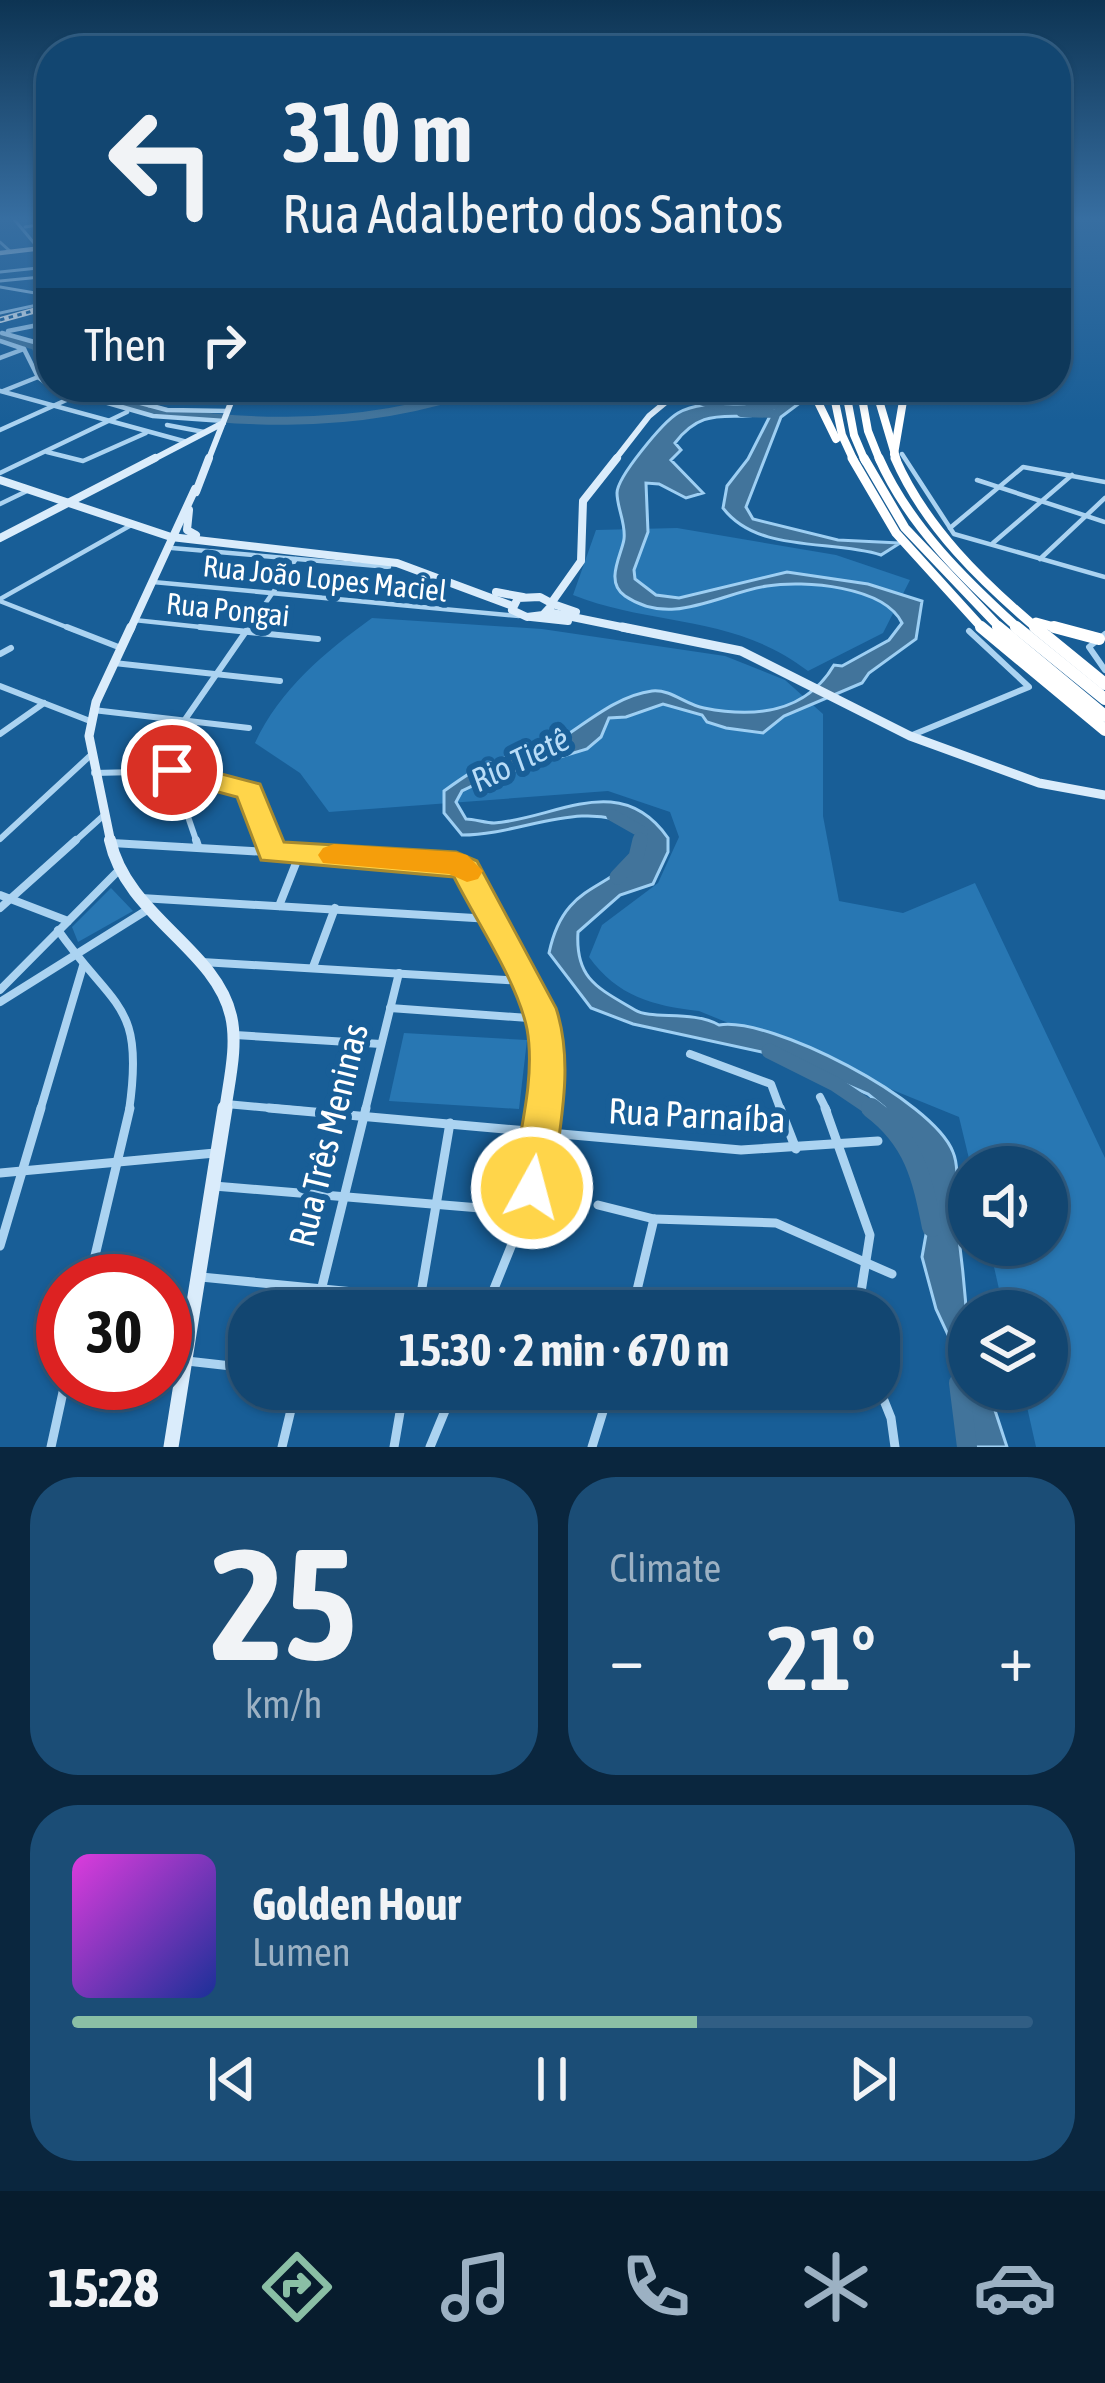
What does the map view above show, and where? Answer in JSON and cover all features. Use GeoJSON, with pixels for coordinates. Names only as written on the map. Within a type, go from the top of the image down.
{"type":"FeatureCollection","features":[{"type":"Feature","properties":{"kind":"highway"},"geometry":{"type":"LineString","coordinates":[[817,402],[850,459],[929,571],[1004,650],[1105,741]]}},
{"type":"Feature","properties":{"kind":"highway"},"geometry":{"type":"LineString","coordinates":[[838,402],[837,422],[850,459]]}},
{"type":"Feature","properties":{"kind":"highway"},"geometry":{"type":"LineString","coordinates":[[843,402],[875,480],[919,542],[987,616],[1105,716]]}},
{"type":"Feature","properties":{"kind":"highway"},"geometry":{"type":"LineString","coordinates":[[862,402],[879,458],[900,496],[937,543],[1010,620],[1105,699]]}},
{"type":"Feature","properties":{"kind":"highway"},"geometry":{"type":"LineString","coordinates":[[878,402],[884,432],[953,544],[1024,617],[1069,656],[1105,676]]}},
{"type":"Feature","properties":{"kind":"highway"},"geometry":{"type":"LineString","coordinates":[[898,456],[902,402]]}},
{"type":"Feature","properties":{"kind":"highway"},"geometry":{"type":"LineString","coordinates":[[1024,617],[1102,636]]}},
{"type":"Feature","properties":{"kind":"highway"},"geometry":{"type":"LineString","coordinates":[[1058,696],[1105,730]]}},
{"type":"Feature","properties":{"kind":"main road"},"geometry":{"type":"LineString","coordinates":[[172,538],[232,402]]}},
{"type":"Feature","properties":{"kind":"main road"},"geometry":{"type":"LineString","coordinates":[[527,617],[551,602],[581,561],[583,501],[628,439],[667,402]]}},
{"type":"Feature","properties":{"kind":"main road"},"geometry":{"type":"LineString","coordinates":[[0,538],[225,419]]}},
{"type":"Feature","properties":{"kind":"main road"},"geometry":{"type":"LineString","coordinates":[[0,477],[172,538],[397,563],[510,606],[527,617],[637,629]]}},
{"type":"Feature","properties":{"kind":"main road"},"geometry":{"type":"LineString","coordinates":[[192,1331],[233,1035],[225,996],[117,872],[94,773],[91,716],[196,489]]}},
{"type":"Feature","properties":{"kind":"main road"},"geometry":{"type":"LineString","coordinates":[[188,510],[187,530],[196,535]]}},
{"type":"Feature","properties":{"kind":"main road"},"geometry":{"type":"LineString","coordinates":[[172,538],[196,535],[398,560],[523,597],[745,647],[913,735],[1040,783],[1105,795]]}},
{"type":"Feature","properties":{"kind":"main road"},"geometry":{"type":"LineString","coordinates":[[510,606],[523,597]]}},
{"type":"Feature","properties":{"kind":"main road"},"geometry":{"type":"LineString","coordinates":[[551,602],[637,629],[741,651],[814,683]]}},
{"type":"Feature","properties":{"kind":"main road"},"geometry":{"type":"LineString","coordinates":[[171,1447],[178,1410]]}},
{"type":"Feature","properties":{"kind":"street"},"geometry":{"type":"LineString","coordinates":[[6,286],[36,293]]}},
{"type":"Feature","properties":{"kind":"street"},"geometry":{"type":"LineString","coordinates":[[0,313],[36,306]]}},
{"type":"Feature","properties":{"kind":"street"},"geometry":{"type":"LineString","coordinates":[[1,336],[36,326]]}},
{"type":"Feature","properties":{"kind":"street"},"geometry":{"type":"LineString","coordinates":[[1,336],[25,349],[36,373]]}},
{"type":"Feature","properties":{"kind":"street"},"geometry":{"type":"LineString","coordinates":[[1,336],[36,343]]}},
{"type":"Feature","properties":{"kind":"street"},"geometry":{"type":"LineString","coordinates":[[0,358],[25,349]]}},
{"type":"Feature","properties":{"kind":"street"},"geometry":{"type":"LineString","coordinates":[[1,392],[36,378]]}},
{"type":"Feature","properties":{"kind":"street"},"geometry":{"type":"LineString","coordinates":[[1,392],[36,401]]}},
{"type":"Feature","properties":{"kind":"street"},"geometry":{"type":"LineString","coordinates":[[39,402],[187,442]]}},
{"type":"Feature","properties":{"kind":"street"},"geometry":{"type":"LineString","coordinates":[[0,430],[62,402]]}},
{"type":"Feature","properties":{"kind":"street"},"geometry":{"type":"LineString","coordinates":[[99,402],[173,419],[225,419]]}},
{"type":"Feature","properties":{"kind":"street"},"geometry":{"type":"LineString","coordinates":[[138,402],[225,419]]}},
{"type":"Feature","properties":{"kind":"street"},"geometry":{"type":"LineString","coordinates":[[0,477],[130,410]]}},
{"type":"Feature","properties":{"kind":"street"},"geometry":{"type":"LineString","coordinates":[[167,425],[202,434]]}},
{"type":"Feature","properties":{"kind":"street"},"geometry":{"type":"LineString","coordinates":[[45,452],[80,462],[149,431]]}},
{"type":"Feature","properties":{"kind":"street"},"geometry":{"type":"LineString","coordinates":[[898,456],[950,528],[1101,576],[1105,567]]}},
{"type":"Feature","properties":{"kind":"street"},"geometry":{"type":"LineString","coordinates":[[950,528],[1023,466],[1105,482]]}},
{"type":"Feature","properties":{"kind":"street"},"geometry":{"type":"LineString","coordinates":[[992,544],[1072,475]]}},
{"type":"Feature","properties":{"kind":"street"},"geometry":{"type":"LineString","coordinates":[[977,480],[1105,522]]}},
{"type":"Feature","properties":{"kind":"street"},"geometry":{"type":"LineString","coordinates":[[0,505],[29,490]]}},
{"type":"Feature","properties":{"kind":"street"},"geometry":{"type":"LineString","coordinates":[[1040,559],[1105,498]]}},
{"type":"Feature","properties":{"kind":"street"},"geometry":{"type":"LineString","coordinates":[[942,518],[957,521]]}},
{"type":"Feature","properties":{"kind":"street"},"geometry":{"type":"LineString","coordinates":[[0,600],[136,523]]}},
{"type":"Feature","properties":{"kind":"street"},"geometry":{"type":"LineString","coordinates":[[172,538],[296,559],[389,567]]}},
{"type":"Feature","properties":{"kind":"street"},"geometry":{"type":"LineString","coordinates":[[184,721],[296,559]]}},
{"type":"Feature","properties":{"kind":"street","name":"Rua João Lopes Maciel"},"geometry":{"type":"LineString","coordinates":[[153,582],[527,617]]}},
{"type":"Feature","properties":{"kind":"street"},"geometry":{"type":"LineString","coordinates":[[0,600],[121,648]]}},
{"type":"Feature","properties":{"kind":"street"},"geometry":{"type":"LineString","coordinates":[[494,615],[510,606]]}},
{"type":"Feature","properties":{"kind":"street","name":"Rua Pongai"},"geometry":{"type":"LineString","coordinates":[[134,620],[318,639]]}},
{"type":"Feature","properties":{"kind":"street"},"geometry":{"type":"LineString","coordinates":[[913,735],[1029,687],[969,631]]}},
{"type":"Feature","properties":{"kind":"street"},"geometry":{"type":"LineString","coordinates":[[1102,636],[1088,647],[1105,676]]}},
{"type":"Feature","properties":{"kind":"street"},"geometry":{"type":"LineString","coordinates":[[0,654],[11,648]]}},
{"type":"Feature","properties":{"kind":"street"},"geometry":{"type":"LineString","coordinates":[[114,663],[280,681]]}},
{"type":"Feature","properties":{"kind":"street"},"geometry":{"type":"LineString","coordinates":[[0,686],[91,716],[249,728]]}},
{"type":"Feature","properties":{"kind":"street"},"geometry":{"type":"LineString","coordinates":[[0,734],[44,704]]}},
{"type":"Feature","properties":{"kind":"street"},"geometry":{"type":"LineString","coordinates":[[0,839],[92,754]]}},
{"type":"Feature","properties":{"kind":"street"},"geometry":{"type":"LineString","coordinates":[[172,770],[198,848]]}},
{"type":"Feature","properties":{"kind":"street"},"geometry":{"type":"LineString","coordinates":[[94,773],[172,770],[249,790],[272,852]]}},
{"type":"Feature","properties":{"kind":"street"},"geometry":{"type":"LineString","coordinates":[[0,908],[103,816]]}},
{"type":"Feature","properties":{"kind":"street"},"geometry":{"type":"LineString","coordinates":[[108,842],[460,864],[542,1019],[547,1058],[527,1211],[494,1290]]}},
{"type":"Feature","properties":{"kind":"street"},"geometry":{"type":"LineString","coordinates":[[279,905],[300,853]]}},
{"type":"Feature","properties":{"kind":"street"},"geometry":{"type":"LineString","coordinates":[[0,990],[117,872]]}},
{"type":"Feature","properties":{"kind":"street"},"geometry":{"type":"LineString","coordinates":[[0,895],[68,921]]}},
{"type":"Feature","properties":{"kind":"street"},"geometry":{"type":"LineString","coordinates":[[136,897],[491,919]]}},
{"type":"Feature","properties":{"kind":"street"},"geometry":{"type":"LineString","coordinates":[[313,968],[335,908]]}},
{"type":"Feature","properties":{"kind":"street"},"geometry":{"type":"LineString","coordinates":[[0,1002],[147,910]]}},
{"type":"Feature","properties":{"kind":"street"},"geometry":{"type":"LineString","coordinates":[[58,930],[128,1019],[137,1042],[135,1078],[94,1254]]}},
{"type":"Feature","properties":{"kind":"street"},"geometry":{"type":"LineString","coordinates":[[198,962],[524,981]]}},
{"type":"Feature","properties":{"kind":"street"},"geometry":{"type":"LineString","coordinates":[[0,1246],[83,966]]}},
{"type":"Feature","properties":{"kind":"street","name":"Rua Três Meninas"},"geometry":{"type":"LineString","coordinates":[[321,1289],[399,973]]}},
{"type":"Feature","properties":{"kind":"street"},"geometry":{"type":"LineString","coordinates":[[390,1007],[542,1019]]}},
{"type":"Feature","properties":{"kind":"street"},"geometry":{"type":"LineString","coordinates":[[233,1035],[381,1044]]}},
{"type":"Feature","properties":{"kind":"street"},"geometry":{"type":"LineString","coordinates":[[690,1054],[771,1084],[796,1149]]}},
{"type":"Feature","properties":{"kind":"street"},"geometry":{"type":"LineString","coordinates":[[820,1097],[868,1227],[862,1290]]}},
{"type":"Feature","properties":{"kind":"street","name":"Rua Parnaíba"},"geometry":{"type":"LineString","coordinates":[[226,1104],[729,1150],[878,1141]]}},
{"type":"Feature","properties":{"kind":"street"},"geometry":{"type":"LineString","coordinates":[[422,1290],[450,1123]]}},
{"type":"Feature","properties":{"kind":"street"},"geometry":{"type":"LineString","coordinates":[[0,1173],[219,1152]]}},
{"type":"Feature","properties":{"kind":"street"},"geometry":{"type":"LineString","coordinates":[[214,1186],[527,1211]]}},
{"type":"Feature","properties":{"kind":"street"},"geometry":{"type":"LineString","coordinates":[[598,1205],[654,1219],[761,1220],[892,1274]]}},
{"type":"Feature","properties":{"kind":"street"},"geometry":{"type":"LineString","coordinates":[[637,1290],[654,1219]]}},
{"type":"Feature","properties":{"kind":"street"},"geometry":{"type":"LineString","coordinates":[[201,1277],[332,1290]]}},
{"type":"Feature","properties":{"kind":"street"},"geometry":{"type":"LineString","coordinates":[[192,1362],[228,1366]]}},
{"type":"Feature","properties":{"kind":"street"},"geometry":{"type":"LineString","coordinates":[[51,1447],[59,1410]]}},
{"type":"Feature","properties":{"kind":"street"},"geometry":{"type":"LineString","coordinates":[[282,1447],[291,1410]]}},
{"type":"Feature","properties":{"kind":"street"},"geometry":{"type":"LineString","coordinates":[[394,1447],[400,1410]]}},
{"type":"Feature","properties":{"kind":"street"},"geometry":{"type":"LineString","coordinates":[[430,1447],[445,1410]]}},
{"type":"Feature","properties":{"kind":"street"},"geometry":{"type":"LineString","coordinates":[[592,1447],[603,1410]]}},
{"type":"Feature","properties":{"kind":"street"},"geometry":{"type":"LineString","coordinates":[[888,1410],[895,1447]]}},
{"type":"Feature","properties":{"kind":"shaded area"},"geometry":{"type":"Polygon","coordinates":[[[677,528],[836,555],[910,580],[883,633],[808,671],[780,653],[722,630],[573,595],[596,530],[677,528]]]}},
{"type":"Feature","properties":{"kind":"shaded area"},"geometry":{"type":"Polygon","coordinates":[[[372,618],[542,629],[725,656],[785,680],[823,714],[823,816],[839,901],[903,913],[975,883],[1105,1158],[1105,1447],[1036,1447],[1028,1410],[1068,1410],[1068,1290],[999,1290],[994,1266],[1068,1266],[1068,1146],[966,1146],[959,1117],[699,1011],[637,997],[612,981],[589,957],[602,925],[658,883],[679,837],[670,812],[608,791],[329,812],[300,773],[255,743],[277,705],[337,644],[372,618]]]}},
{"type":"Feature","properties":{"kind":"shaded area"},"geometry":{"type":"Polygon","coordinates":[[[111,888],[133,911],[78,942],[72,927],[111,888]]]}},
{"type":"Feature","properties":{"kind":"shaded area"},"geometry":{"type":"Polygon","coordinates":[[[404,1033],[527,1040],[519,1109],[389,1101],[404,1033]]]}},
{"type":"Feature","properties":{"kind":"water","name":"Rio Tietê"},"geometry":{"type":"Polygon","coordinates":[[[801,402],[781,417],[746,507],[753,519],[838,540],[900,543],[881,555],[775,539],[738,523],[723,508],[727,486],[748,459],[772,412],[709,418],[686,430],[675,443],[681,450],[671,460],[703,493],[686,498],[659,484],[646,483],[648,532],[635,579],[656,595],[679,598],[787,572],[868,584],[922,601],[916,639],[862,683],[784,716],[763,733],[726,728],[707,722],[702,715],[663,704],[609,718],[601,737],[587,749],[487,779],[462,791],[456,802],[466,819],[491,823],[608,802],[649,817],[668,838],[668,852],[653,884],[620,895],[578,932],[585,972],[610,995],[642,1013],[743,1026],[810,1048],[884,1087],[939,1131],[949,1146],[948,1266],[961,1266],[964,1290],[948,1290],[948,1335],[922,1257],[930,1212],[920,1158],[884,1107],[868,1094],[780,1056],[633,1024],[591,1008],[549,953],[566,911],[632,860],[644,844],[638,827],[616,819],[572,817],[462,835],[444,813],[444,791],[464,777],[493,762],[546,748],[624,699],[659,691],[723,711],[777,708],[809,693],[834,665],[842,666],[889,640],[902,623],[879,601],[842,588],[767,586],[678,609],[643,605],[619,590],[616,568],[624,533],[619,485],[671,418],[710,404],[801,402]]]}},
{"type":"Feature","properties":{"kind":"water","name":"Rio Tietê"},"geometry":{"type":"Polygon","coordinates":[[[963,1410],[995,1410],[1007,1447],[970,1447],[963,1410]]]}},
{"type":"Feature","properties":{"kind":"waterway"},"geometry":{"type":"LineString","coordinates":[[0,336],[36,348]]}},
{"type":"Feature","properties":{"kind":"waterway"},"geometry":{"type":"LineString","coordinates":[[115,402],[187,415],[287,421],[387,412],[436,402]]}},
{"type":"Feature","properties":{"kind":"waterway"},"geometry":{"type":"LineString","coordinates":[[703,402],[721,408]]}},
{"type":"Feature","properties":{"kind":"waterway","name":"Rio Tietê"},"geometry":{"type":"LineString","coordinates":[[741,413],[775,414],[787,402]]}},
{"type":"Feature","properties":{"kind":"waterway","name":"Rio Tietê"},"geometry":{"type":"LineString","coordinates":[[612,815],[642,832],[639,843]]}},
{"type":"Feature","properties":{"kind":"waterway","name":"Rio Tietê"},"geometry":{"type":"LineString","coordinates":[[617,877],[636,857],[640,840]]}},
{"type":"Feature","properties":{"kind":"waterway","name":"Rio Tietê"},"geometry":{"type":"LineString","coordinates":[[769,1051],[835,1084],[873,1110]]}},
{"type":"Feature","properties":{"kind":"waterway","name":"Rio Tietê"},"geometry":{"type":"LineString","coordinates":[[873,1110],[907,1147],[932,1227]]}},
{"type":"Feature","properties":{"kind":"waterway","name":"Rio Tietê"},"geometry":{"type":"LineString","coordinates":[[962,1410],[967,1447]]}},
{"type":"Feature","properties":{"kind":"railway"},"geometry":{"type":"LineString","coordinates":[[0,320],[36,310]]}},
{"type":"Feature","properties":{"kind":"slow traffic"},"geometry":{"type":"LineString","coordinates":[[334,855],[456,863],[467,871]]}},
{"type":"Feature","properties":{"kind":"route"},"geometry":{"type":"LineString","coordinates":[[172,770],[249,790],[272,852],[456,863],[466,869],[546,1032],[546,1077],[532,1188]]}}]}
